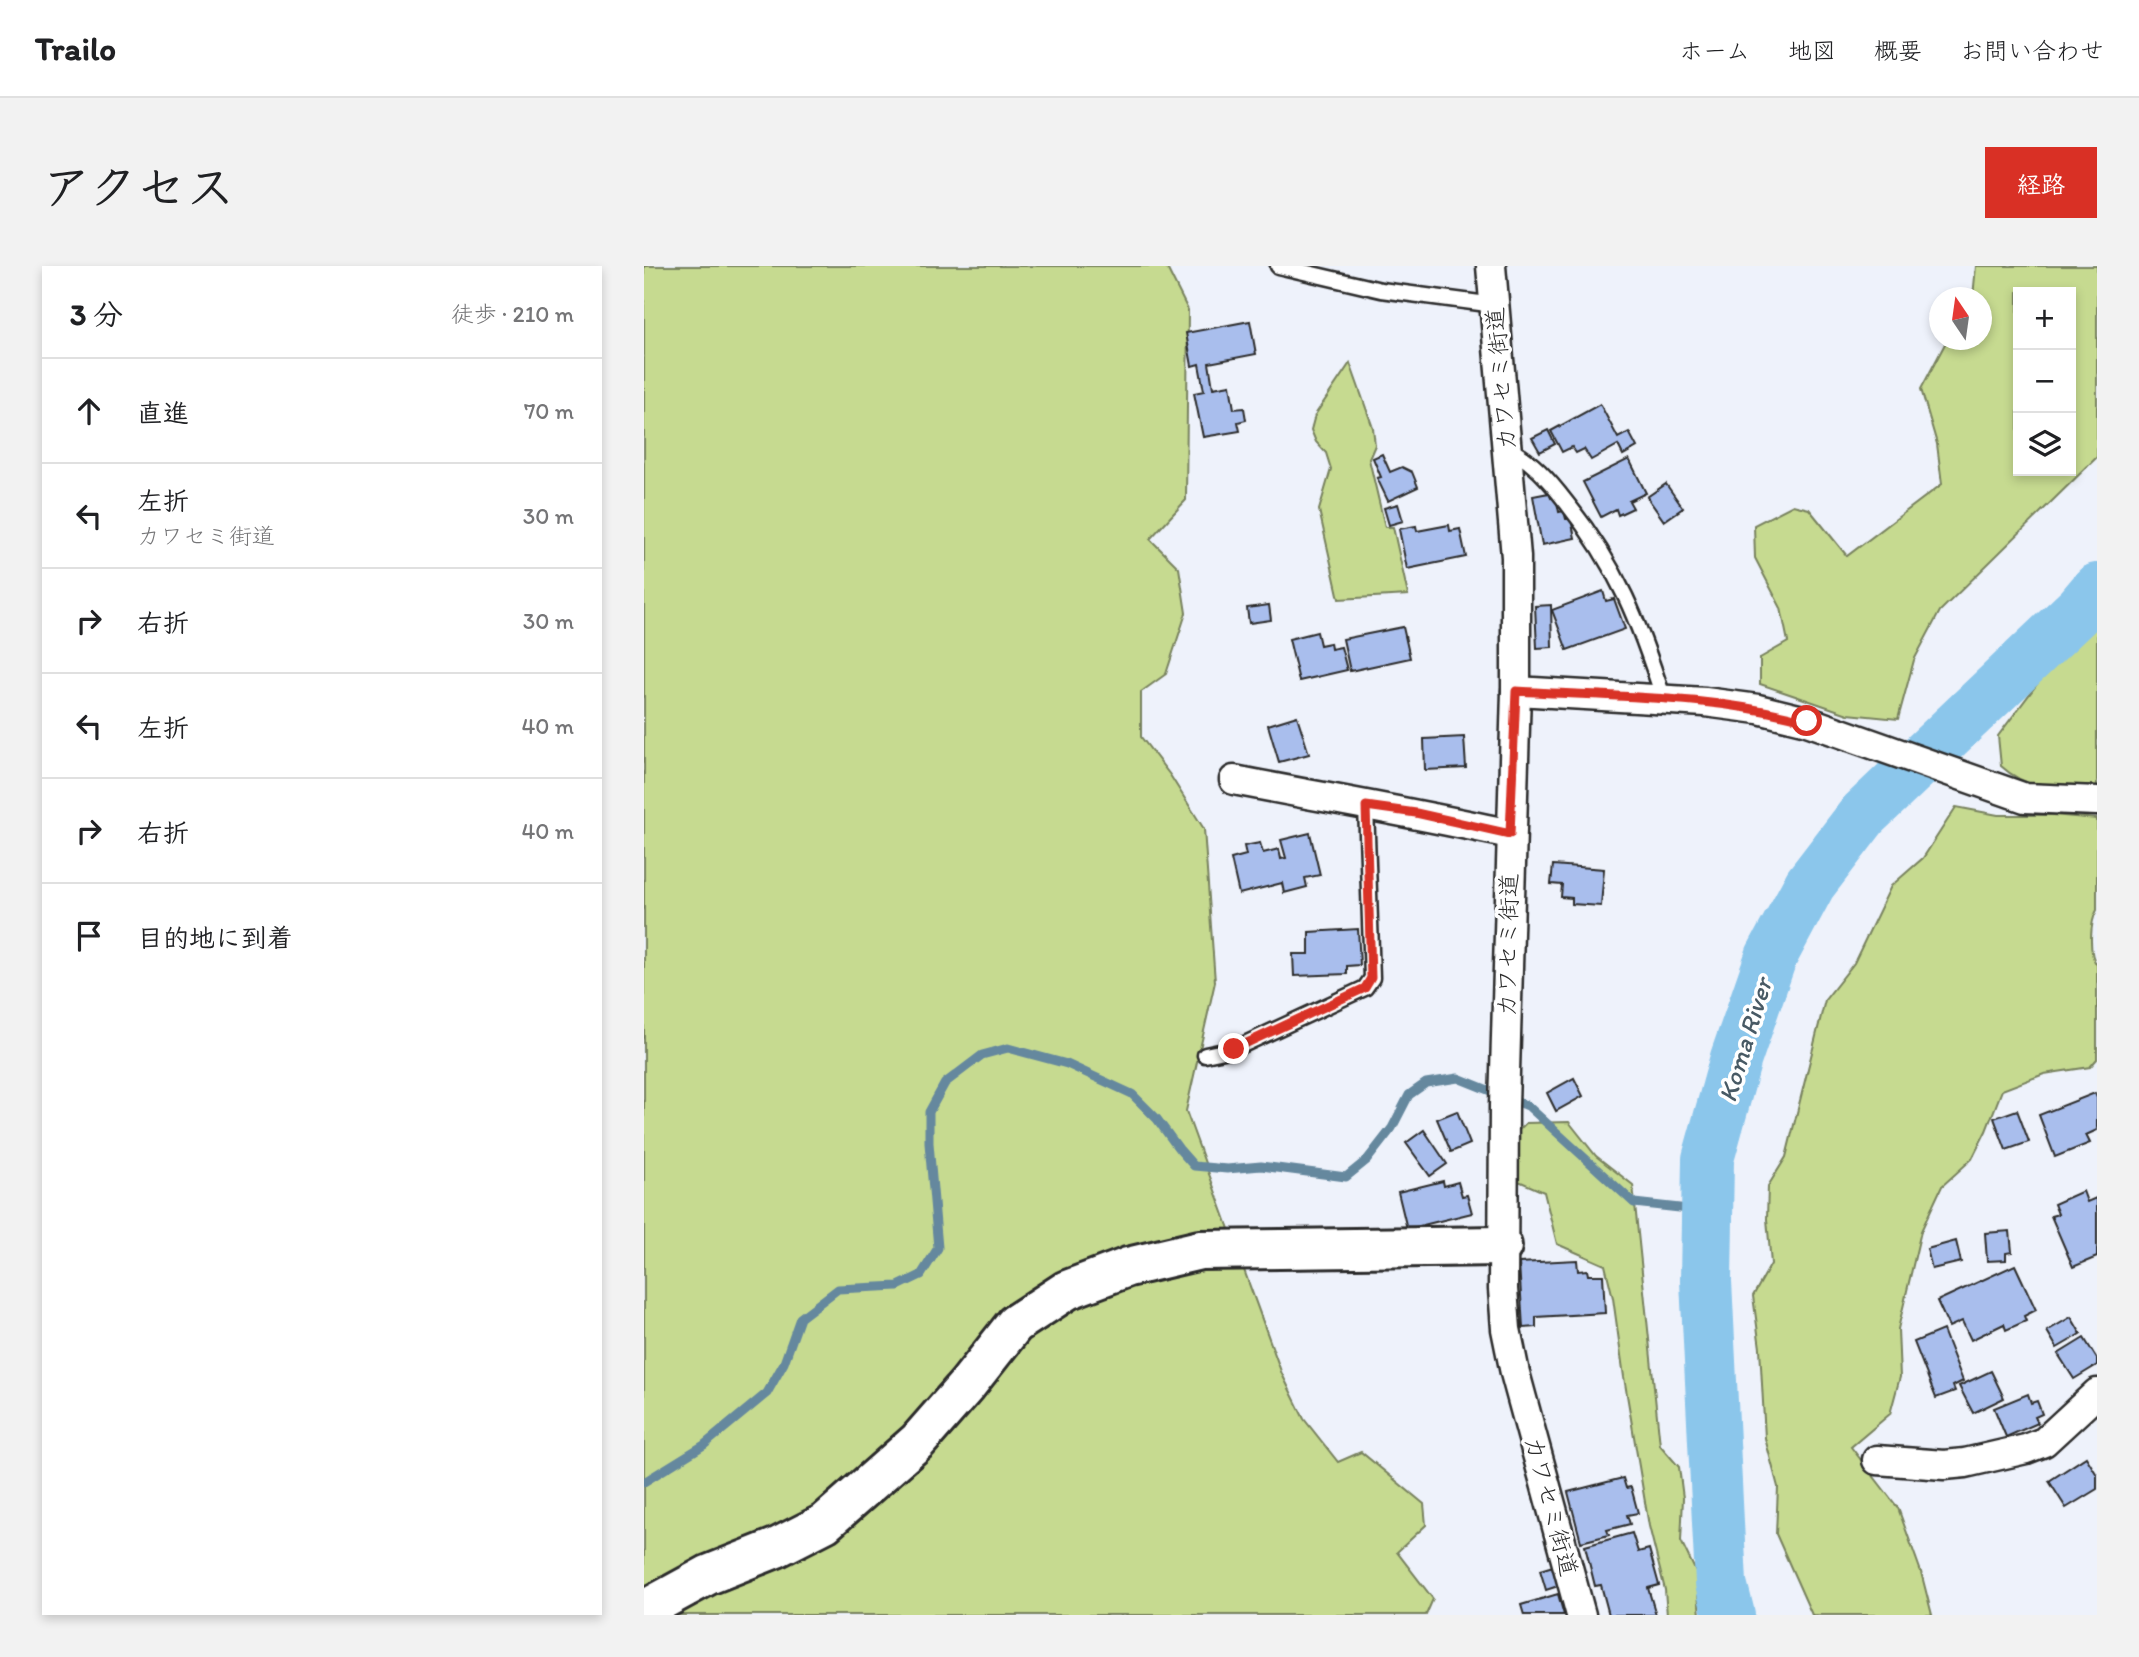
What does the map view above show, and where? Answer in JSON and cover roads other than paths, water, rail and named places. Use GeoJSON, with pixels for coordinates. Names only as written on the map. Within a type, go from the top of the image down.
{"type":"FeatureCollection","features":[{"type":"Feature","properties":{"kind":"street","name":"カワセミ街道"},"geometry":{"type":"LineString","coordinates":[[1491,266],[1516,557],[1516,691],[1510,834],[1502,1246],[1506,1329],[1515,1373],[1581,1615]]}},
{"type":"Feature","properties":{"kind":"street"},"geometry":{"type":"LineString","coordinates":[[1516,691],[1758,709],[1807,721],[2025,798],[2097,802]]}},
{"type":"Feature","properties":{"kind":"street"},"geometry":{"type":"LineString","coordinates":[[1234,780],[1416,813],[1510,834]]}},
{"type":"Feature","properties":{"kind":"street"},"geometry":{"type":"LineString","coordinates":[[644,1610],[708,1575],[776,1548],[825,1523],[918,1441],[1015,1324],[1067,1290],[1128,1267],[1200,1250],[1502,1246]]}},
{"type":"Feature","properties":{"kind":"street"},"geometry":{"type":"LineString","coordinates":[[1877,1460],[1944,1465],[2026,1449],[2044,1442],[2097,1392]]}},
{"type":"Feature","properties":{"kind":"lane"},"geometry":{"type":"LineString","coordinates":[[1278,266],[1381,290],[1495,305]]}},
{"type":"Feature","properties":{"kind":"lane"},"geometry":{"type":"LineString","coordinates":[[1507,447],[1523,456],[1549,480],[1589,531],[1617,577],[1641,630],[1664,700]]}},
{"type":"Feature","properties":{"kind":"lane"},"geometry":{"type":"LineString","coordinates":[[1205,1055],[1234,1049],[1365,988],[1371,978],[1366,806]]}},
{"type":"Feature","properties":{"kind":"waterway","name":"Koma River"},"geometry":{"type":"LineString","coordinates":[[1729,1615],[1721,1583],[1706,1281],[1708,1159],[1736,1058],[1771,957],[1810,884],[1863,815],[2081,608],[2097,589]]}},
{"type":"Feature","properties":{"kind":"waterway"},"geometry":{"type":"LineString","coordinates":[[644,1482],[704,1445],[767,1393],[784,1363],[800,1318],[838,1289],[898,1286],[921,1275],[938,1248],[929,1112],[945,1083],[982,1055],[1008,1048],[1067,1064],[1132,1094],[1157,1119],[1194,1166],[1227,1169],[1261,1166],[1346,1177],[1367,1160],[1392,1128],[1409,1095],[1426,1083],[1458,1078],[1528,1106],[1634,1203],[1707,1211]]}}]}
